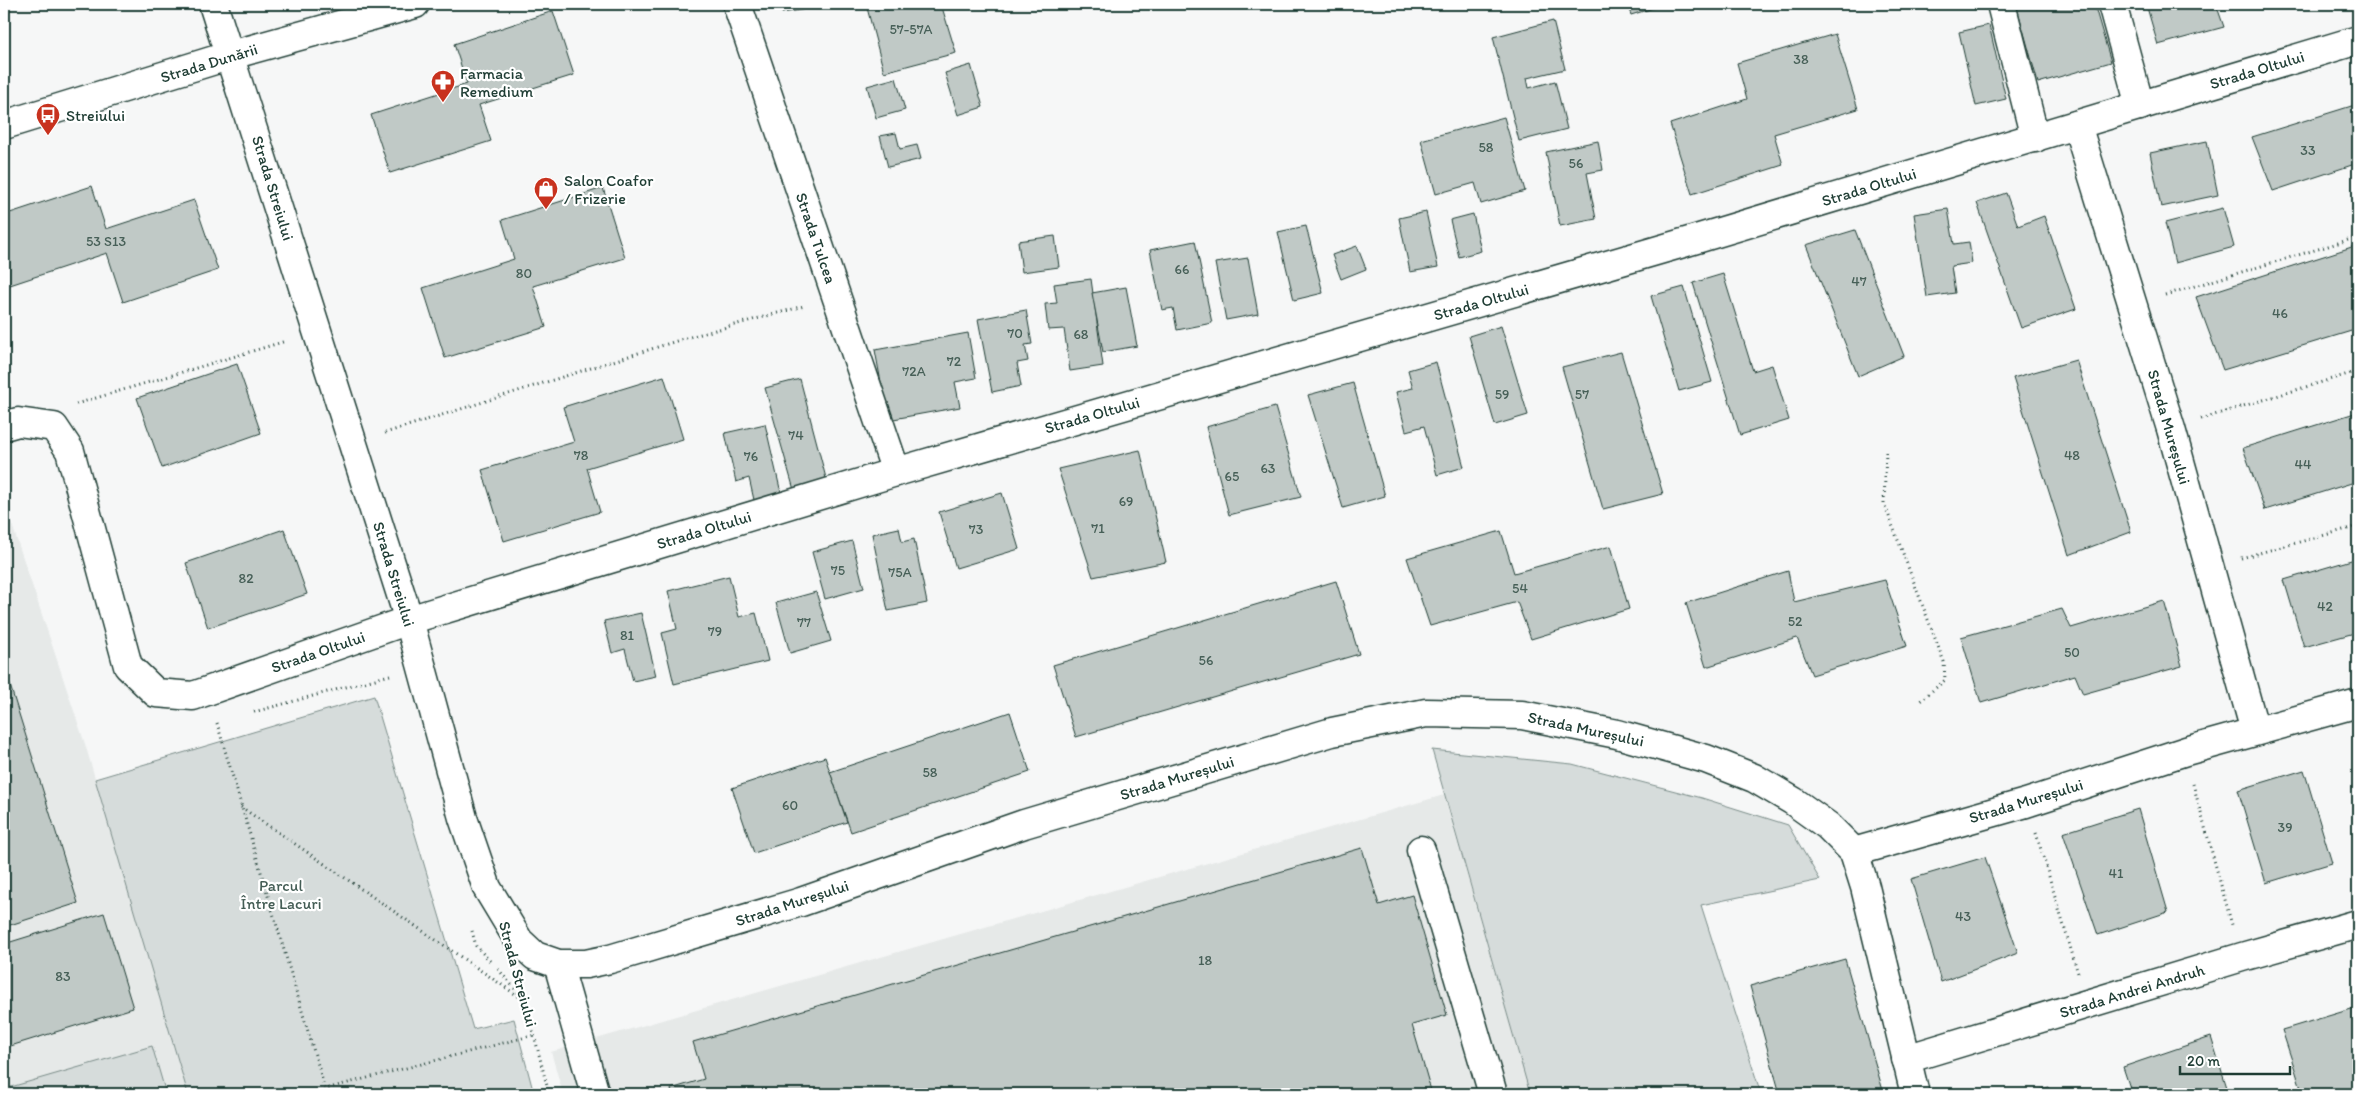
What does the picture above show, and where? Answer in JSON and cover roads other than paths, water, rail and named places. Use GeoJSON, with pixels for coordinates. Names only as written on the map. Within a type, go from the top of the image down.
{"type":"FeatureCollection","features":[{"type":"Feature","properties":{"kind":"street","name":"Strada Streiului"},"geometry":{"type":"LineString","coordinates":[[213,4],[409,620],[463,818],[487,888],[505,918]]}},
{"type":"Feature","properties":{"kind":"street","name":"Strada Dunării"},"geometry":{"type":"LineString","coordinates":[[4,125],[231,56],[415,4]]}},
{"type":"Feature","properties":{"kind":"street","name":"Strada Tulcea"},"geometry":{"type":"LineString","coordinates":[[737,4],[896,472]]}},
{"type":"Feature","properties":{"kind":"street"},"geometry":{"type":"LineString","coordinates":[[2000,4],[2035,138]]}},
{"type":"Feature","properties":{"kind":"street"},"geometry":{"type":"LineString","coordinates":[[2112,4],[2140,106]]}},
{"type":"Feature","properties":{"kind":"street","name":"Strada Oltului"},"geometry":{"type":"LineString","coordinates":[[4,426],[18,422],[54,427],[70,451],[128,666],[156,693],[193,696],[409,620],[896,472],[1673,246],[2358,40]]}},
{"type":"Feature","properties":{"kind":"street","name":"Strada Mureșului"},"geometry":{"type":"LineString","coordinates":[[2078,125],[2171,429],[2254,731]]}},
{"type":"Feature","properties":{"kind":"street","name":"Strada Mureșului"},"geometry":{"type":"LineString","coordinates":[[1854,852],[2026,803],[2186,750],[2358,703]]}},
{"type":"Feature","properties":{"kind":"street","name":"Strada Mureșului"},"geometry":{"type":"LineString","coordinates":[[505,918],[519,941],[535,956],[558,964],[586,964],[610,959],[801,902],[1024,824],[1332,732],[1426,713],[1522,715],[1617,734],[1706,759],[1754,778],[1793,801],[1828,826],[1854,852],[1865,887],[1915,1094]]}},
{"type":"Feature","properties":{"kind":"street"},"geometry":{"type":"LineString","coordinates":[[1421,850],[1492,1094]]}},
{"type":"Feature","properties":{"kind":"street","name":"Strada Andrei Andruh"},"geometry":{"type":"LineString","coordinates":[[1906,1059],[2242,957],[2358,924]]}},
{"type":"Feature","properties":{"kind":"street"},"geometry":{"type":"LineString","coordinates":[[558,964],[595,1094]]}},
{"type":"Feature","properties":{"kind":"place","name":"Farmacia Remedium"},"geometry":{"type":"Point","coordinates":[443,103]}},
{"type":"Feature","properties":{"kind":"place","name":"Streiului"},"geometry":{"type":"Point","coordinates":[48,136]}},
{"type":"Feature","properties":{"kind":"place","name":"Salon Coafor / Frizerie"},"geometry":{"type":"Point","coordinates":[546,210]}},
{"type":"Feature","properties":{"kind":"park label","name":"Parcul Între Lacuri"},"geometry":{"type":"Point","coordinates":[281,894]}}]}
